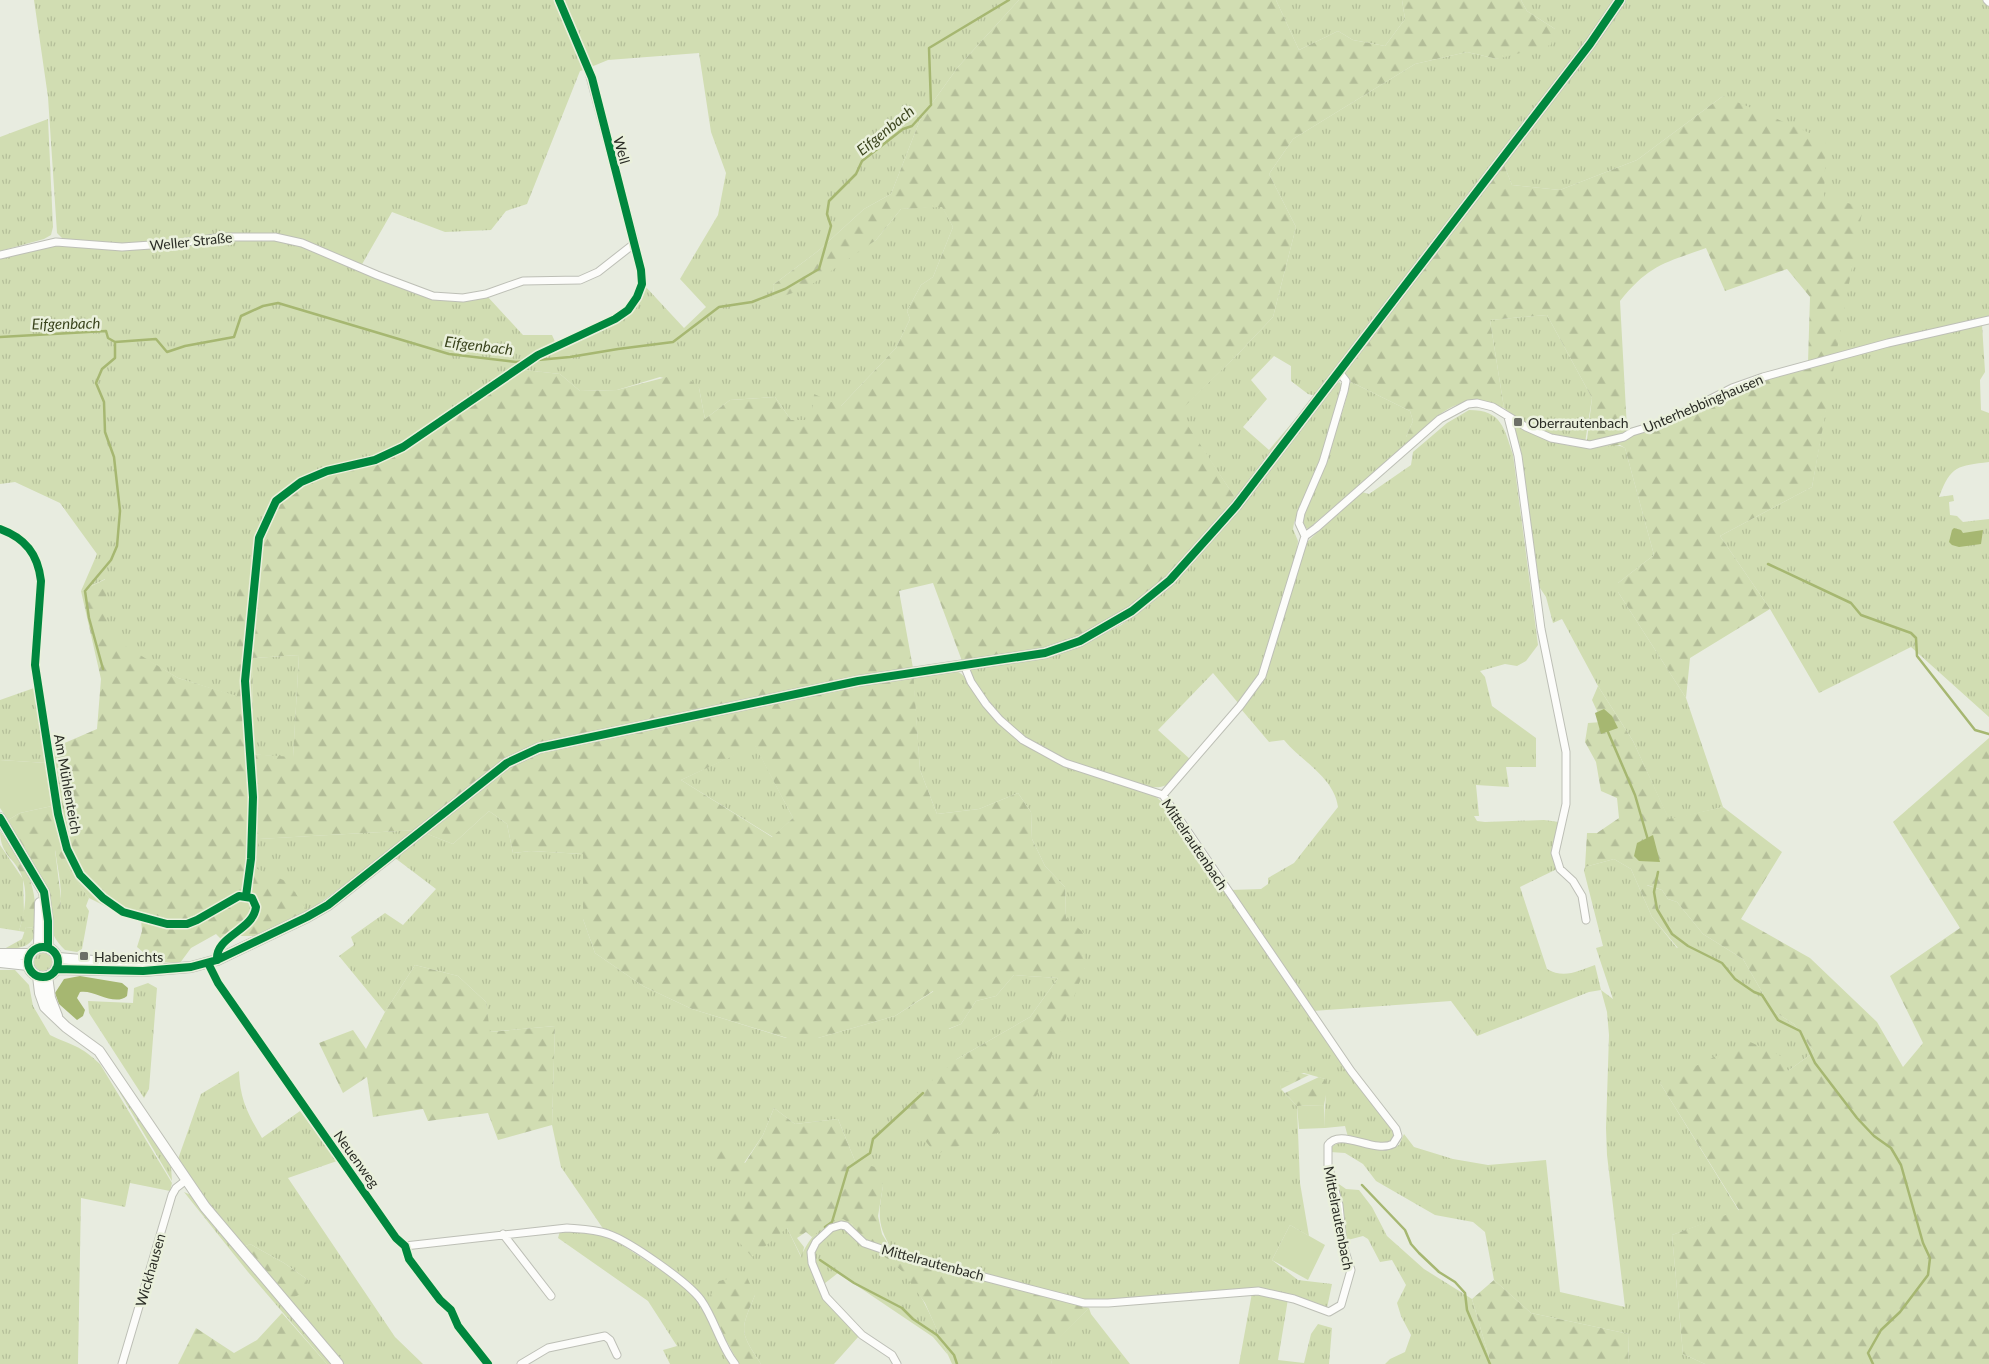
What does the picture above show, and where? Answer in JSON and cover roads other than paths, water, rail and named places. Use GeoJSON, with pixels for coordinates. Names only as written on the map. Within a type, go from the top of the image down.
{"type":"FeatureCollection","features":[{"type":"Feature","properties":{"kind":"main road"},"geometry":{"type":"LineString","coordinates":[[42,976],[56,969],[135,971],[191,967],[213,962],[317,912],[507,763],[531,751],[560,743],[858,680],[1056,650],[1080,641],[1105,627],[1151,596],[1193,556],[1231,513],[1590,44],[1620,0]]}},
{"type":"Feature","properties":{"kind":"main road"},"geometry":{"type":"LineString","coordinates":[[0,818],[38,884],[44,947]]}},
{"type":"Feature","properties":{"kind":"main road"},"geometry":{"type":"LineString","coordinates":[[44,947],[52,950],[58,958],[56,969]]}},
{"type":"Feature","properties":{"kind":"main road"},"geometry":{"type":"LineString","coordinates":[[0,962],[29,959],[44,947]]}},
{"type":"Feature","properties":{"kind":"main road"},"geometry":{"type":"LineString","coordinates":[[0,954],[29,959]]}},
{"type":"Feature","properties":{"kind":"main road"},"geometry":{"type":"LineString","coordinates":[[58,958],[165,968]]}},
{"type":"Feature","properties":{"kind":"main road"},"geometry":{"type":"LineString","coordinates":[[29,959],[32,971],[42,976]]}},
{"type":"Feature","properties":{"kind":"main road"},"geometry":{"type":"LineString","coordinates":[[42,976],[42,1001],[71,1031],[90,1043],[105,1058],[185,1181],[338,1364]]}},
{"type":"Feature","properties":{"kind":"street","name":"Well"},"geometry":{"type":"LineString","coordinates":[[377,275],[433,296],[464,298],[486,294],[524,281],[580,280],[598,272],[635,242],[587,65]]}},
{"type":"Feature","properties":{"kind":"street","name":"Weller Straße"},"geometry":{"type":"LineString","coordinates":[[0,254],[56,242],[122,247],[180,243],[222,237],[275,237],[302,243],[377,275]]}},
{"type":"Feature","properties":{"kind":"street","name":"Unterhebbinghausen"},"geometry":{"type":"LineString","coordinates":[[1508,417],[1551,438],[1590,445],[1624,437],[1632,432],[1665,422],[1732,388],[1763,377],[1888,343],[1989,320]]}},
{"type":"Feature","properties":{"kind":"street"},"geometry":{"type":"LineString","coordinates":[[1305,536],[1298,524],[1300,513],[1328,446],[1344,391],[1346,381],[1339,372]]}},
{"type":"Feature","properties":{"kind":"street"},"geometry":{"type":"LineString","coordinates":[[1163,795],[1240,706],[1262,676],[1305,536],[1440,419],[1459,406],[1477,403],[1486,405],[1508,417],[1518,456],[1541,629],[1566,752],[1566,804],[1555,853],[1560,869],[1573,881],[1582,896],[1586,920]]}},
{"type":"Feature","properties":{"kind":"street","name":"Am Mühlenteich"},"geometry":{"type":"LineString","coordinates":[[0,529],[22,540],[33,552],[39,568],[41,581],[35,665],[58,814],[67,849],[80,875],[103,898],[123,912],[167,924],[187,924],[239,896],[252,898],[256,908],[253,917],[222,944],[213,962]]}},
{"type":"Feature","properties":{"kind":"street","name":"Mittelrautenbach"},"geometry":{"type":"LineString","coordinates":[[897,1364],[892,1355],[862,1335],[826,1296],[812,1263],[812,1248],[819,1238],[831,1228],[841,1225],[846,1226],[864,1243],[896,1254],[1084,1303],[1108,1303],[1258,1291],[1294,1298],[1329,1312],[1341,1305],[1351,1270],[1343,1245],[1339,1205],[1328,1165],[1328,1145],[1334,1140],[1341,1138],[1370,1146],[1385,1147],[1396,1141],[1398,1133],[1351,1071],[1163,795],[1065,763],[1023,740],[1000,720],[986,704],[971,682],[964,665]]}},
{"type":"Feature","properties":{"kind":"street","name":"Neuenweg"},"geometry":{"type":"LineString","coordinates":[[213,962],[218,983],[396,1238],[405,1246],[407,1255],[414,1265],[440,1300],[451,1310],[461,1330],[488,1364]]}},
{"type":"Feature","properties":{"kind":"street","name":"Wickhausen"},"geometry":{"type":"LineString","coordinates":[[122,1364],[172,1195],[176,1188],[185,1181]]}},
{"type":"Feature","properties":{"kind":"street"},"geometry":{"type":"LineString","coordinates":[[405,1246],[545,1230],[584,1229],[608,1234],[621,1240],[696,1294],[736,1364]]}},
{"type":"Feature","properties":{"kind":"street"},"geometry":{"type":"LineString","coordinates":[[503,1234],[551,1296]]}},
{"type":"Feature","properties":{"kind":"street"},"geometry":{"type":"LineString","coordinates":[[521,1364],[548,1348],[605,1336],[610,1340],[617,1355]]}},
{"type":"Feature","properties":{"kind":"waterway","name":"Eifgenbach"},"geometry":{"type":"LineString","coordinates":[[0,337],[106,331],[108,338],[115,342],[156,339],[167,352],[185,346],[234,337],[241,316],[263,306],[278,303],[449,354],[516,362],[570,357],[673,342],[719,307],[752,302],[785,289],[819,269],[831,226],[827,214],[829,201],[856,174],[862,161],[903,129],[912,126],[931,105],[929,48],[1009,0]]}},
{"type":"Feature","properties":{"kind":"waterway"},"geometry":{"type":"LineString","coordinates":[[103,669],[89,618],[85,591],[111,560],[117,546],[120,511],[114,457],[105,432],[104,402],[96,383],[102,369],[115,358],[115,342]]}},
{"type":"Feature","properties":{"kind":"waterway"},"geometry":{"type":"LineString","coordinates":[[1768,564],[1851,603],[1861,615],[1911,633],[1916,638],[1917,656],[1975,730],[1989,734]]}},
{"type":"Feature","properties":{"kind":"waterway"},"geometry":{"type":"LineString","coordinates":[[1608,732],[1635,795],[1648,840]]}},
{"type":"Feature","properties":{"kind":"waterway"},"geometry":{"type":"LineString","coordinates":[[1658,872],[1654,892],[1657,909],[1672,934],[1688,946],[1722,963],[1735,979],[1762,995],[1778,1020],[1800,1031],[1815,1063],[1857,1118],[1874,1136],[1891,1148],[1901,1165],[1923,1243],[1930,1258],[1928,1275],[1900,1312],[1881,1330],[1868,1353],[1873,1364]]}},
{"type":"Feature","properties":{"kind":"waterway"},"geometry":{"type":"LineString","coordinates":[[825,1227],[832,1222],[848,1168],[870,1153],[873,1139],[923,1093]]}},
{"type":"Feature","properties":{"kind":"waterway"},"geometry":{"type":"LineString","coordinates":[[1362,1185],[1405,1230],[1411,1244],[1419,1253],[1439,1272],[1455,1282],[1465,1293],[1467,1310],[1490,1364]]}},
{"type":"Feature","properties":{"kind":"waterway"},"geometry":{"type":"LineString","coordinates":[[820,1260],[854,1283],[902,1308],[913,1319],[937,1335],[954,1355],[957,1364]]}},
{"type":"Feature","properties":{"kind":"place","name":"Oberrautenbach"},"geometry":{"type":"Point","coordinates":[1518,422]}},
{"type":"Feature","properties":{"kind":"place","name":"Habenichts"},"geometry":{"type":"Point","coordinates":[84,956]}}]}
